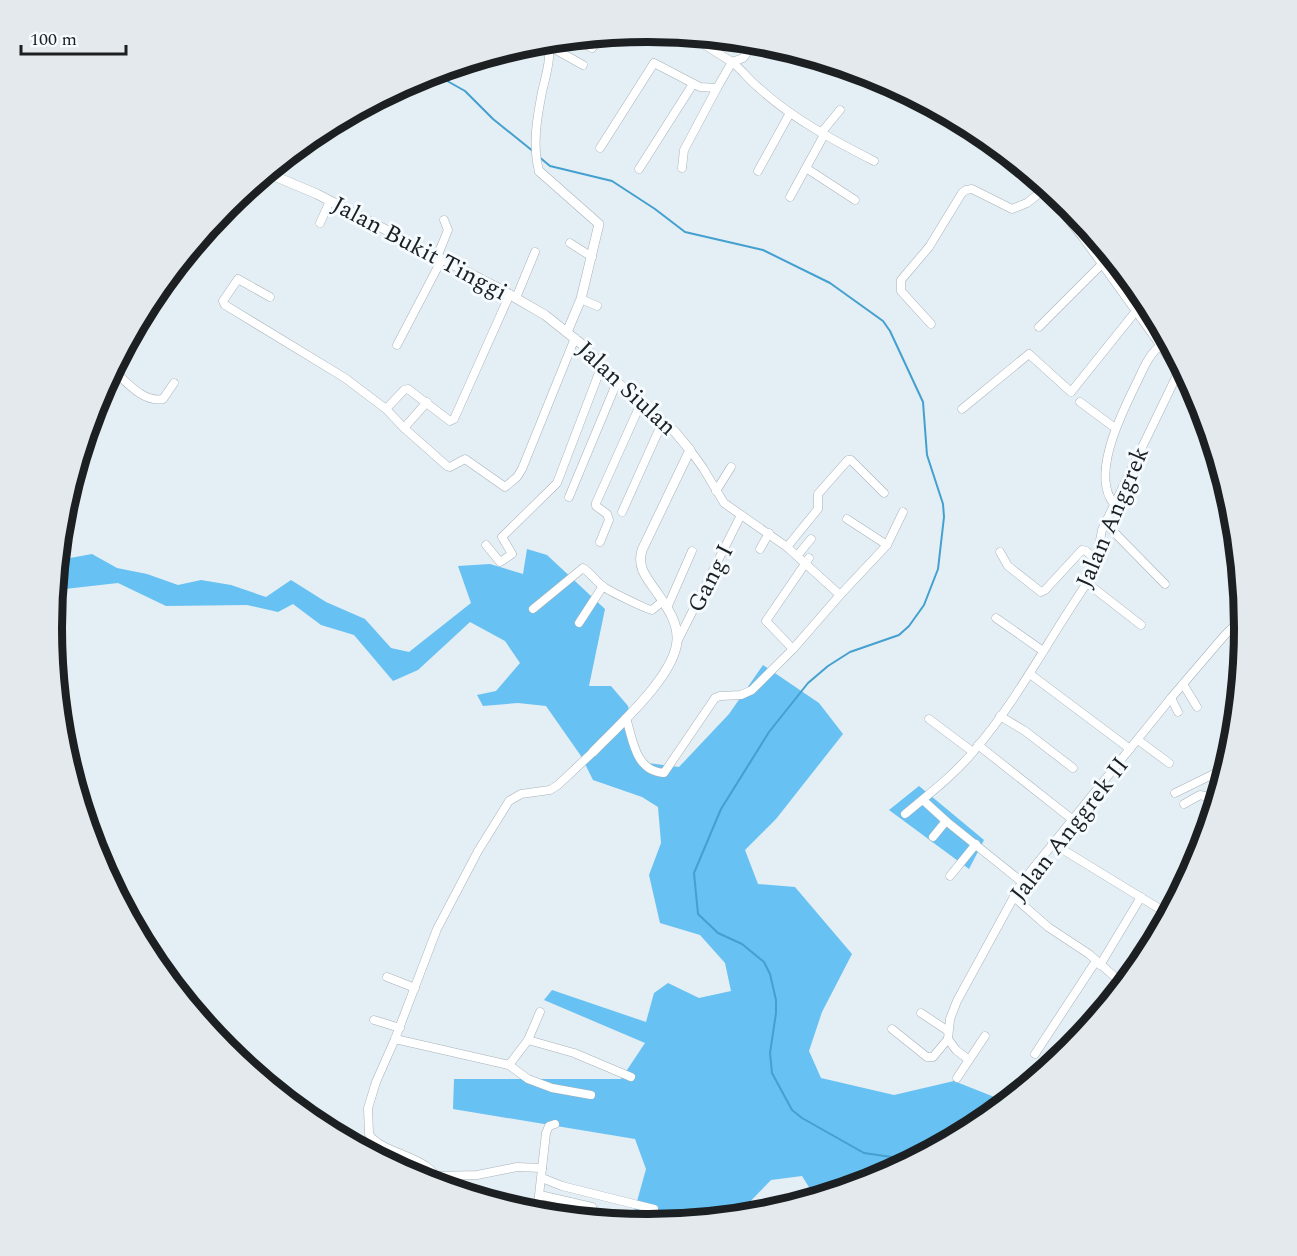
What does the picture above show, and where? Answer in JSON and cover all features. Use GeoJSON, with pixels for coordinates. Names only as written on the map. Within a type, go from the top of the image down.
{"type":"FeatureCollection","features":[{"type":"Feature","properties":{"kind":"street"},"geometry":{"type":"LineString","coordinates":[[704,45],[732,62],[757,87],[790,113],[823,134],[874,161]]}},
{"type":"Feature","properties":{"kind":"street"},"geometry":{"type":"LineString","coordinates":[[557,49],[583,66]]}},
{"type":"Feature","properties":{"kind":"street"},"geometry":{"type":"LineString","coordinates":[[270,297],[238,279],[223,302],[345,378],[386,409],[447,466],[450,467],[465,459],[502,486],[507,486],[522,469],[571,335],[599,224],[538,171],[535,148],[542,93],[548,69],[549,51]]}},
{"type":"Feature","properties":{"kind":"street"},"geometry":{"type":"LineString","coordinates":[[682,168],[684,150],[717,88],[732,62],[743,58],[748,51]]}},
{"type":"Feature","properties":{"kind":"street"},"geometry":{"type":"LineString","coordinates":[[600,148],[653,64],[703,88],[717,88]]}},
{"type":"Feature","properties":{"kind":"street"},"geometry":{"type":"LineString","coordinates":[[639,169],[693,84]]}},
{"type":"Feature","properties":{"kind":"street"},"geometry":{"type":"LineString","coordinates":[[790,197],[823,134],[840,110]]}},
{"type":"Feature","properties":{"kind":"street"},"geometry":{"type":"LineString","coordinates":[[758,171],[790,113]]}},
{"type":"Feature","properties":{"kind":"street"},"geometry":{"type":"LineString","coordinates":[[807,168],[855,200]]}},
{"type":"Feature","properties":{"kind":"street","name":"Jalan Bukit Tinggi"},"geometry":{"type":"LineString","coordinates":[[275,177],[330,201],[513,296],[545,315],[571,335]]}},
{"type":"Feature","properties":{"kind":"street"},"geometry":{"type":"LineString","coordinates":[[931,324],[901,291],[901,280],[929,247],[962,193],[972,189],[1012,209],[1041,193]]}},
{"type":"Feature","properties":{"kind":"street"},"geometry":{"type":"LineString","coordinates":[[320,223],[330,201]]}},
{"type":"Feature","properties":{"kind":"street"},"geometry":{"type":"LineString","coordinates":[[398,345],[440,258],[448,230],[444,220]]}},
{"type":"Feature","properties":{"kind":"street"},"geometry":{"type":"LineString","coordinates":[[1073,225],[1136,311],[1153,329]]}},
{"type":"Feature","properties":{"kind":"street"},"geometry":{"type":"LineString","coordinates":[[570,243],[592,257]]}},
{"type":"Feature","properties":{"kind":"street"},"geometry":{"type":"LineString","coordinates":[[386,409],[405,389],[427,402],[448,421],[453,420],[535,252]]}},
{"type":"Feature","properties":{"kind":"street"},"geometry":{"type":"LineString","coordinates":[[1039,327],[1102,264]]}},
{"type":"Feature","properties":{"kind":"street"},"geometry":{"type":"LineString","coordinates":[[581,299],[597,306]]}},
{"type":"Feature","properties":{"kind":"street"},"geometry":{"type":"LineString","coordinates":[[962,409],[1029,354],[1071,392],[1136,311]]}},
{"type":"Feature","properties":{"kind":"street","name":"Jalan Siulan"},"geometry":{"type":"LineString","coordinates":[[571,335],[602,364],[617,382],[679,436],[690,450],[640,556],[640,567],[674,621],[678,640]]}},
{"type":"Feature","properties":{"kind":"street"},"geometry":{"type":"LineString","coordinates":[[1114,504],[1107,491],[1106,475],[1115,428],[1150,355],[1161,345]]}},
{"type":"Feature","properties":{"kind":"street"},"geometry":{"type":"LineString","coordinates":[[486,545],[500,562],[512,554],[502,537],[557,483],[602,364]]}},
{"type":"Feature","properties":{"kind":"street","name":"Jalan Anggrek"},"geometry":{"type":"LineString","coordinates":[[904,814],[923,800],[973,752],[1030,674],[1087,583],[1096,560],[1105,523],[1177,375]]}},
{"type":"Feature","properties":{"kind":"street"},"geometry":{"type":"LineString","coordinates":[[120,376],[139,393],[157,400],[163,399],[174,383]]}},
{"type":"Feature","properties":{"kind":"street"},"geometry":{"type":"LineString","coordinates":[[569,497],[617,382]]}},
{"type":"Feature","properties":{"kind":"street"},"geometry":{"type":"LineString","coordinates":[[404,428],[427,402]]}},
{"type":"Feature","properties":{"kind":"street"},"geometry":{"type":"LineString","coordinates":[[1080,402],[1115,428]]}},
{"type":"Feature","properties":{"kind":"street"},"geometry":{"type":"LineString","coordinates":[[600,542],[609,520],[606,514],[596,506],[596,503],[642,403]]}},
{"type":"Feature","properties":{"kind":"street"},"geometry":{"type":"LineString","coordinates":[[622,512],[663,422]]}},
{"type":"Feature","properties":{"kind":"street"},"geometry":{"type":"LineString","coordinates":[[690,450],[704,468],[724,503],[807,561],[840,595]]}},
{"type":"Feature","properties":{"kind":"street"},"geometry":{"type":"LineString","coordinates":[[787,547],[818,509],[818,494],[848,460],[851,460],[884,493]]}},
{"type":"Feature","properties":{"kind":"street"},"geometry":{"type":"LineString","coordinates":[[716,491],[731,467]]}},
{"type":"Feature","properties":{"kind":"street"},"geometry":{"type":"LineString","coordinates":[[626,718],[640,761],[664,773],[715,698],[741,695],[752,690],[887,545],[903,512]]}},
{"type":"Feature","properties":{"kind":"street","name":"Gang I"},"geometry":{"type":"LineString","coordinates":[[678,640],[741,515]]}},
{"type":"Feature","properties":{"kind":"street"},"geometry":{"type":"LineString","coordinates":[[847,519],[887,545]]}},
{"type":"Feature","properties":{"kind":"street"},"geometry":{"type":"LineString","coordinates":[[1105,523],[1165,584]]}},
{"type":"Feature","properties":{"kind":"street"},"geometry":{"type":"LineString","coordinates":[[760,549],[769,533]]}},
{"type":"Feature","properties":{"kind":"street"},"geometry":{"type":"LineString","coordinates":[[797,556],[811,538]]}},
{"type":"Feature","properties":{"kind":"street"},"geometry":{"type":"LineString","coordinates":[[1000,552],[1008,566],[1041,592],[1082,550],[1096,560]]}},
{"type":"Feature","properties":{"kind":"street"},"geometry":{"type":"LineString","coordinates":[[533,609],[581,568],[603,586],[650,611],[665,604],[692,551]]}},
{"type":"Feature","properties":{"kind":"street"},"geometry":{"type":"LineString","coordinates":[[792,649],[766,621],[807,561]]}},
{"type":"Feature","properties":{"kind":"street"},"geometry":{"type":"LineString","coordinates":[[1087,583],[1141,625]]}},
{"type":"Feature","properties":{"kind":"street"},"geometry":{"type":"LineString","coordinates":[[579,623],[603,586]]}},
{"type":"Feature","properties":{"kind":"street"},"geometry":{"type":"LineString","coordinates":[[996,618],[1043,651]]}},
{"type":"Feature","properties":{"kind":"street","name":"Jalan Anggrek II"},"geometry":{"type":"LineString","coordinates":[[948,1035],[957,1001],[1022,882],[1171,698],[1234,626]]}},
{"type":"Feature","properties":{"kind":"street"},"geometry":{"type":"LineString","coordinates":[[427,1170],[420,1163],[379,1144],[369,1134],[368,1118],[373,1089],[400,1028],[429,946],[447,908],[504,808],[514,797],[550,790],[582,764],[666,674],[678,640]]}},
{"type":"Feature","properties":{"kind":"street"},"geometry":{"type":"LineString","coordinates":[[1030,674],[1130,749]]}},
{"type":"Feature","properties":{"kind":"street"},"geometry":{"type":"LineString","coordinates":[[1183,684],[1197,707]]}},
{"type":"Feature","properties":{"kind":"street"},"geometry":{"type":"LineString","coordinates":[[1171,698],[1178,712]]}},
{"type":"Feature","properties":{"kind":"street"},"geometry":{"type":"LineString","coordinates":[[1000,716],[1025,731],[1073,768]]}},
{"type":"Feature","properties":{"kind":"street"},"geometry":{"type":"LineString","coordinates":[[929,719],[973,752]]}},
{"type":"Feature","properties":{"kind":"street"},"geometry":{"type":"LineString","coordinates":[[1138,740],[1169,763]]}},
{"type":"Feature","properties":{"kind":"street"},"geometry":{"type":"LineString","coordinates":[[978,745],[1073,820]]}},
{"type":"Feature","properties":{"kind":"street"},"geometry":{"type":"LineString","coordinates":[[1175,793],[1217,773]]}},
{"type":"Feature","properties":{"kind":"street"},"geometry":{"type":"LineString","coordinates":[[1184,804],[1200,795],[1209,797]]}},
{"type":"Feature","properties":{"kind":"street"},"geometry":{"type":"LineString","coordinates":[[923,800],[1022,882]]}},
{"type":"Feature","properties":{"kind":"street"},"geometry":{"type":"LineString","coordinates":[[933,837],[946,821]]}},
{"type":"Feature","properties":{"kind":"street"},"geometry":{"type":"LineString","coordinates":[[1052,843],[1161,911]]}},
{"type":"Feature","properties":{"kind":"street"},"geometry":{"type":"LineString","coordinates":[[950,876],[976,844]]}},
{"type":"Feature","properties":{"kind":"street"},"geometry":{"type":"LineString","coordinates":[[1014,897],[1048,927],[1089,954],[1118,979]]}},
{"type":"Feature","properties":{"kind":"street"},"geometry":{"type":"LineString","coordinates":[[1035,1054],[1141,897]]}},
{"type":"Feature","properties":{"kind":"street"},"geometry":{"type":"LineString","coordinates":[[387,977],[415,988]]}},
{"type":"Feature","properties":{"kind":"street"},"geometry":{"type":"LineString","coordinates":[[509,1065],[528,1040],[540,1012]]}},
{"type":"Feature","properties":{"kind":"street"},"geometry":{"type":"LineString","coordinates":[[921,1013],[948,1035],[956,1050],[969,1060]]}},
{"type":"Feature","properties":{"kind":"street"},"geometry":{"type":"LineString","coordinates":[[374,1020],[400,1028]]}},
{"type":"Feature","properties":{"kind":"street"},"geometry":{"type":"LineString","coordinates":[[892,1029],[923,1055],[931,1058],[948,1035]]}},
{"type":"Feature","properties":{"kind":"street"},"geometry":{"type":"LineString","coordinates":[[957,1078],[985,1036]]}},
{"type":"Feature","properties":{"kind":"street"},"geometry":{"type":"LineString","coordinates":[[395,1039],[509,1065],[522,1075],[544,1085],[565,1092],[591,1095]]}},
{"type":"Feature","properties":{"kind":"street"},"geometry":{"type":"LineString","coordinates":[[528,1040],[574,1053],[631,1077]]}},
{"type":"Feature","properties":{"kind":"street"},"geometry":{"type":"LineString","coordinates":[[538,1204],[547,1129],[555,1124]]}},
{"type":"Feature","properties":{"kind":"street"},"geometry":{"type":"LineString","coordinates":[[449,1179],[517,1167],[542,1168]]}},
{"type":"Feature","properties":{"kind":"street"},"geometry":{"type":"LineString","coordinates":[[542,1178],[562,1186],[654,1209]]}},
{"type":"Feature","properties":{"kind":"street"},"geometry":{"type":"LineString","coordinates":[[540,1195],[592,1207]]}},
{"type":"Feature","properties":{"kind":"shaded area"},"geometry":{"type":"Polygon","coordinates":[[[527,549],[547,555],[605,609],[589,686],[611,686],[628,706],[640,762],[679,767],[729,714],[763,665],[819,703],[843,734],[776,819],[745,850],[758,884],[795,887],[852,954],[822,1012],[809,1051],[821,1078],[894,1095],[954,1081],[998,1098],[908,1154],[837,1183],[811,1191],[802,1176],[771,1180],[746,1206],[687,1213],[634,1214],[646,1169],[635,1139],[453,1109],[454,1079],[621,1079],[645,1043],[544,1000],[552,990],[646,1022],[654,993],[668,983],[699,998],[731,991],[725,963],[700,935],[660,923],[649,875],[661,843],[658,807],[642,797],[593,780],[581,756],[546,706],[518,703],[483,706],[477,695],[496,691],[520,663],[505,641],[470,622],[418,670],[393,681],[354,635],[321,625],[293,604],[278,612],[247,605],[166,606],[118,583],[64,589],[67,558],[92,554],[117,568],[147,574],[178,585],[201,580],[231,585],[266,597],[291,580],[326,602],[365,619],[391,648],[409,652],[471,603],[458,566],[490,564],[523,574],[527,549]]]}},
{"type":"Feature","properties":{"kind":"shaded area"},"geometry":{"type":"Polygon","coordinates":[[[919,786],[984,840],[969,869],[889,810],[919,786]]]}},
{"type":"Feature","properties":{"kind":"waterway"},"geometry":{"type":"LineString","coordinates":[[444,79],[465,91],[493,119],[534,152]]}},
{"type":"Feature","properties":{"kind":"waterway"},"geometry":{"type":"LineString","coordinates":[[538,156],[550,166],[612,181],[685,232],[763,250],[830,283],[883,321],[890,331],[923,402],[927,455],[943,504],[944,517],[938,569],[924,605],[909,626],[899,635],[850,652],[828,666],[808,683],[769,732],[721,809],[694,873],[698,914],[718,933],[742,944],[764,962],[770,974],[776,1000],[770,1053],[772,1073],[792,1110],[864,1153],[899,1158]]}}]}
